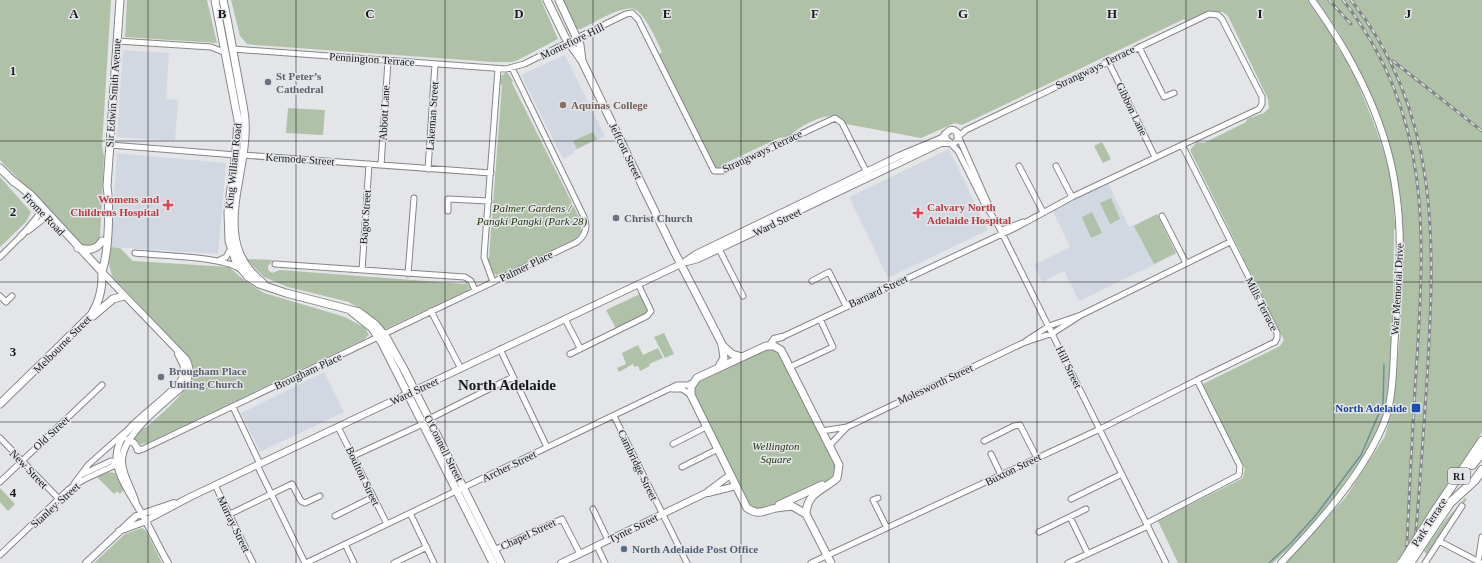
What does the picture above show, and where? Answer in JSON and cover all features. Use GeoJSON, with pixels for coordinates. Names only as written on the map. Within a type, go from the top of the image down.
{"type":"FeatureCollection","features":[{"type":"Feature","properties":{"kind":"highway","name":"Park Terrace"},"geometry":{"type":"LineString","coordinates":[[1402,563],[1482,441]]}},
{"type":"Feature","properties":{"kind":"highway"},"geometry":{"type":"LineString","coordinates":[[1442,502],[1454,492],[1477,457],[1482,453]]}},
{"type":"Feature","properties":{"kind":"highway","name":"Park Terrace"},"geometry":{"type":"LineString","coordinates":[[1410,563],[1451,502],[1475,480],[1482,470]]}},
{"type":"Feature","properties":{"kind":"main road","name":"Sir Edwin Smith Avenue"},"geometry":{"type":"LineString","coordinates":[[102,272],[107,229],[107,186],[120,0]]}},
{"type":"Feature","properties":{"kind":"main road","name":"King William Road"},"geometry":{"type":"LineString","coordinates":[[215,0],[238,120],[239,155]]}},
{"type":"Feature","properties":{"kind":"main road","name":"King William Road"},"geometry":{"type":"LineString","coordinates":[[223,0],[245,120],[228,212],[234,250],[234,263],[253,281],[272,289],[365,315],[381,336]]}},
{"type":"Feature","properties":{"kind":"main road","name":"Jeffcott Street"},"geometry":{"type":"LineString","coordinates":[[547,0],[568,43],[582,61],[722,344],[732,354],[742,357]]}},
{"type":"Feature","properties":{"kind":"main road","name":"Jeffcott Street"},"geometry":{"type":"LineString","coordinates":[[559,0],[577,39],[582,61]]}},
{"type":"Feature","properties":{"kind":"main road"},"geometry":{"type":"LineString","coordinates":[[223,36],[228,46],[233,49]]}},
{"type":"Feature","properties":{"kind":"main road","name":"Frome Road"},"geometry":{"type":"LineString","coordinates":[[0,168],[32,196],[45,213]]}},
{"type":"Feature","properties":{"kind":"main road","name":"Sir Edwin Smith Avenue"},"geometry":{"type":"LineString","coordinates":[[102,272],[104,200],[107,186]]}},
{"type":"Feature","properties":{"kind":"main road"},"geometry":{"type":"LineString","coordinates":[[45,213],[102,272]]}},
{"type":"Feature","properties":{"kind":"main road"},"geometry":{"type":"LineString","coordinates":[[78,248],[92,249],[98,246],[102,240]]}},
{"type":"Feature","properties":{"kind":"main road","name":"King William Road"},"geometry":{"type":"LineString","coordinates":[[234,250],[248,268],[272,289]]}},
{"type":"Feature","properties":{"kind":"main road","name":"Melbourne Street"},"geometry":{"type":"LineString","coordinates":[[0,404],[86,321],[98,302],[102,272]]}},
{"type":"Feature","properties":{"kind":"main road"},"geometry":{"type":"LineString","coordinates":[[86,321],[113,299],[124,296]]}},
{"type":"Feature","properties":{"kind":"main road","name":"O'Connell Street"},"geometry":{"type":"LineString","coordinates":[[381,336],[415,390],[461,489],[493,563]]}},
{"type":"Feature","properties":{"kind":"main road","name":"O'Connell Street"},"geometry":{"type":"LineString","coordinates":[[381,336],[407,394],[501,563]]}},
{"type":"Feature","properties":{"kind":"main road","name":"Jeffcott Street"},"geometry":{"type":"LineString","coordinates":[[718,368],[724,358],[722,344]]}},
{"type":"Feature","properties":{"kind":"main road"},"geometry":{"type":"LineString","coordinates":[[831,563],[806,514],[807,504],[811,498],[837,478],[839,465],[790,367],[778,348],[770,345],[697,378],[694,382],[691,395],[747,508],[762,514],[837,478]]}},
{"type":"Feature","properties":{"kind":"main road"},"geometry":{"type":"LineString","coordinates":[[771,509],[792,506],[806,514]]}},
{"type":"Feature","properties":{"kind":"street","name":"War Memorial Drive"},"geometry":{"type":"LineString","coordinates":[[1282,563],[1308,534],[1354,475],[1372,449],[1384,424],[1389,406],[1397,308],[1399,220],[1397,193],[1389,159],[1381,132],[1360,79],[1330,26],[1312,0]]}},
{"type":"Feature","properties":{"kind":"street","name":"Montefiore Hill"},"geometry":{"type":"LineString","coordinates":[[512,68],[524,64],[577,39],[626,14],[632,13]]}},
{"type":"Feature","properties":{"kind":"street","name":"Strangways Terrace"},"geometry":{"type":"LineString","coordinates":[[632,13],[638,19],[714,171],[722,171],[835,118],[842,123],[868,174]]}},
{"type":"Feature","properties":{"kind":"street","name":"Strangways Terrace"},"geometry":{"type":"LineString","coordinates":[[958,135],[1108,61],[1209,14],[1218,15],[1224,22],[1262,97],[1262,104],[1258,109],[1182,145]]}},
{"type":"Feature","properties":{"kind":"street"},"geometry":{"type":"LineString","coordinates":[[211,47],[222,42],[223,36]]}},
{"type":"Feature","properties":{"kind":"street"},"geometry":{"type":"LineString","coordinates":[[117,41],[211,47],[226,52]]}},
{"type":"Feature","properties":{"kind":"street"},"geometry":{"type":"LineString","coordinates":[[1139,47],[1164,97],[1174,92]]}},
{"type":"Feature","properties":{"kind":"street","name":"Pennington Terrace"},"geometry":{"type":"LineString","coordinates":[[233,49],[498,69],[512,68]]}},
{"type":"Feature","properties":{"kind":"street","name":"Abbott Lane"},"geometry":{"type":"LineString","coordinates":[[381,165],[388,61]]}},
{"type":"Feature","properties":{"kind":"street","name":"Gibbon Lane"},"geometry":{"type":"LineString","coordinates":[[1108,61],[1155,157]]}},
{"type":"Feature","properties":{"kind":"street","name":"Lakeman Street"},"geometry":{"type":"LineString","coordinates":[[428,169],[435,64]]}},
{"type":"Feature","properties":{"kind":"street","name":"Palmer Place"},"geometry":{"type":"LineString","coordinates":[[498,69],[484,257],[493,282],[577,242],[586,231],[584,217],[512,68]]}},
{"type":"Feature","properties":{"kind":"street"},"geometry":{"type":"LineString","coordinates":[[950,130],[958,135],[955,143],[941,143],[868,174],[942,138],[950,130]]}},
{"type":"Feature","properties":{"kind":"street"},"geometry":{"type":"LineString","coordinates":[[945,134],[946,140],[950,143]]}},
{"type":"Feature","properties":{"kind":"street","name":"Hill Street"},"geometry":{"type":"LineString","coordinates":[[958,135],[991,211]]}},
{"type":"Feature","properties":{"kind":"street","name":"Hill Street"},"geometry":{"type":"LineString","coordinates":[[950,143],[958,151],[977,189],[1002,232],[1147,524]]}},
{"type":"Feature","properties":{"kind":"street","name":"Kermode Street"},"geometry":{"type":"LineString","coordinates":[[110,145],[491,173]]}},
{"type":"Feature","properties":{"kind":"street","name":"Barnard Street"},"geometry":{"type":"LineString","coordinates":[[770,345],[774,339],[782,337],[974,246],[1072,197],[1182,145]]}},
{"type":"Feature","properties":{"kind":"street","name":"Mills Terrace"},"geometry":{"type":"LineString","coordinates":[[1182,145],[1277,333],[1278,338],[1275,342],[1196,380]]}},
{"type":"Feature","properties":{"kind":"street","name":"Bagot Street"},"geometry":{"type":"LineString","coordinates":[[362,270],[369,164]]}},
{"type":"Feature","properties":{"kind":"street"},"geometry":{"type":"LineString","coordinates":[[1019,166],[1043,212]]}},
{"type":"Feature","properties":{"kind":"street"},"geometry":{"type":"LineString","coordinates":[[1056,166],[1072,197]]}},
{"type":"Feature","properties":{"kind":"street","name":"Ward Street"},"geometry":{"type":"LineString","coordinates":[[682,263],[698,259],[719,249],[868,174]]}},
{"type":"Feature","properties":{"kind":"street","name":"Ward Street"},"geometry":{"type":"LineString","coordinates":[[119,531],[145,521],[189,498],[682,263],[696,254],[868,174]]}},
{"type":"Feature","properties":{"kind":"street"},"geometry":{"type":"LineString","coordinates":[[408,274],[414,198]]}},
{"type":"Feature","properties":{"kind":"street"},"geometry":{"type":"LineString","coordinates":[[448,211],[448,198],[489,201]]}},
{"type":"Feature","properties":{"kind":"street"},"geometry":{"type":"LineString","coordinates":[[0,256],[45,213]]}},
{"type":"Feature","properties":{"kind":"street"},"geometry":{"type":"LineString","coordinates":[[1162,216],[1186,263]]}},
{"type":"Feature","properties":{"kind":"street","name":"Molesworth Street"},"geometry":{"type":"LineString","coordinates":[[1024,343],[1043,338],[1081,315],[1230,242]]}},
{"type":"Feature","properties":{"kind":"street"},"geometry":{"type":"LineString","coordinates":[[719,249],[742,296]]}},
{"type":"Feature","properties":{"kind":"street"},"geometry":{"type":"LineString","coordinates":[[217,261],[226,257],[234,250]]}},
{"type":"Feature","properties":{"kind":"street"},"geometry":{"type":"LineString","coordinates":[[135,253],[234,263]]}},
{"type":"Feature","properties":{"kind":"street"},"geometry":{"type":"LineString","coordinates":[[275,264],[467,277],[475,290]]}},
{"type":"Feature","properties":{"kind":"street"},"geometry":{"type":"LineString","coordinates":[[70,489],[90,463],[125,433],[132,430],[153,410],[184,385],[188,378],[188,364],[186,359],[102,272]]}},
{"type":"Feature","properties":{"kind":"street"},"geometry":{"type":"LineString","coordinates":[[812,281],[829,272],[846,306]]}},
{"type":"Feature","properties":{"kind":"street","name":"Brougham Place"},"geometry":{"type":"LineString","coordinates":[[128,440],[134,443],[138,450],[233,407],[493,282]]}},
{"type":"Feature","properties":{"kind":"street"},"geometry":{"type":"LineString","coordinates":[[570,354],[650,314],[650,306],[638,284]]}},
{"type":"Feature","properties":{"kind":"street"},"geometry":{"type":"LineString","coordinates":[[0,296],[6,302],[12,296]]}},
{"type":"Feature","properties":{"kind":"street"},"geometry":{"type":"LineString","coordinates":[[431,311],[461,369]]}},
{"type":"Feature","properties":{"kind":"street","name":"Molesworth Street"},"geometry":{"type":"LineString","coordinates":[[822,431],[846,427],[1024,343],[1049,326],[1081,315]]}},
{"type":"Feature","properties":{"kind":"street"},"geometry":{"type":"LineString","coordinates":[[565,319],[580,348]]}},
{"type":"Feature","properties":{"kind":"street"},"geometry":{"type":"LineString","coordinates":[[790,367],[833,347],[820,319]]}},
{"type":"Feature","properties":{"kind":"street"},"geometry":{"type":"LineString","coordinates":[[778,348],[782,337]]}},
{"type":"Feature","properties":{"kind":"street"},"geometry":{"type":"LineString","coordinates":[[500,349],[548,448]]}},
{"type":"Feature","properties":{"kind":"street"},"geometry":{"type":"LineString","coordinates":[[429,419],[513,377]]}},
{"type":"Feature","properties":{"kind":"street"},"geometry":{"type":"LineString","coordinates":[[1068,563],[1147,524],[1236,477],[1240,473],[1240,466],[1196,380]]}},
{"type":"Feature","properties":{"kind":"street","name":"Buxton Street"},"geometry":{"type":"LineString","coordinates":[[811,563],[1100,429],[1196,380]]}},
{"type":"Feature","properties":{"kind":"street","name":"Archer Street"},"geometry":{"type":"LineString","coordinates":[[306,563],[677,385],[694,382]]}},
{"type":"Feature","properties":{"kind":"street","name":"Old Street"},"geometry":{"type":"LineString","coordinates":[[0,482],[102,385]]}},
{"type":"Feature","properties":{"kind":"street"},"geometry":{"type":"LineString","coordinates":[[669,389],[682,389],[691,395]]}},
{"type":"Feature","properties":{"kind":"street"},"geometry":{"type":"LineString","coordinates":[[233,407],[271,494],[306,563]]}},
{"type":"Feature","properties":{"kind":"street","name":"Cambridge Street"},"geometry":{"type":"LineString","coordinates":[[614,416],[687,562]]}},
{"type":"Feature","properties":{"kind":"street"},"geometry":{"type":"LineString","coordinates":[[353,456],[423,424]]}},
{"type":"Feature","properties":{"kind":"street"},"geometry":{"type":"LineString","coordinates":[[984,441],[1014,426],[1020,425],[1037,458]]}},
{"type":"Feature","properties":{"kind":"street","name":"Boulton Street"},"geometry":{"type":"LineString","coordinates":[[338,427],[387,524]]}},
{"type":"Feature","properties":{"kind":"street"},"geometry":{"type":"LineString","coordinates":[[673,444],[706,427]]}},
{"type":"Feature","properties":{"kind":"street","name":"Molesworth Street"},"geometry":{"type":"LineString","coordinates":[[830,445],[846,427]]}},
{"type":"Feature","properties":{"kind":"street"},"geometry":{"type":"LineString","coordinates":[[118,462],[132,430]]}},
{"type":"Feature","properties":{"kind":"street"},"geometry":{"type":"LineString","coordinates":[[125,433],[117,449],[118,462],[128,493],[136,504],[168,563]]}},
{"type":"Feature","properties":{"kind":"street","name":"New Street"},"geometry":{"type":"LineString","coordinates":[[0,438],[59,500]]}},
{"type":"Feature","properties":{"kind":"street"},"geometry":{"type":"LineString","coordinates":[[682,467],[718,449]]}},
{"type":"Feature","properties":{"kind":"street"},"geometry":{"type":"LineString","coordinates":[[991,454],[1001,475]]}},
{"type":"Feature","properties":{"kind":"street","name":"Stanley Street"},"geometry":{"type":"LineString","coordinates":[[82,475],[111,461],[118,462]]}},
{"type":"Feature","properties":{"kind":"street","name":"Stanley Street"},"geometry":{"type":"LineString","coordinates":[[0,555],[70,489],[85,479],[118,462]]}},
{"type":"Feature","properties":{"kind":"street"},"geometry":{"type":"LineString","coordinates":[[1071,498],[1122,474]]}},
{"type":"Feature","properties":{"kind":"street","name":"Tynte Street"},"geometry":{"type":"LineString","coordinates":[[561,563],[706,493],[730,476]]}},
{"type":"Feature","properties":{"kind":"street"},"geometry":{"type":"LineString","coordinates":[[230,514],[292,484],[301,501],[305,503],[320,496]]}},
{"type":"Feature","properties":{"kind":"street","name":"Murray Street"},"geometry":{"type":"LineString","coordinates":[[215,486],[253,563]]}},
{"type":"Feature","properties":{"kind":"street","name":"Tynte Street"},"geometry":{"type":"LineString","coordinates":[[706,493],[736,486]]}},
{"type":"Feature","properties":{"kind":"street"},"geometry":{"type":"LineString","coordinates":[[334,516],[373,497]]}},
{"type":"Feature","properties":{"kind":"street","name":"Ward Street"},"geometry":{"type":"LineString","coordinates":[[86,563],[136,516],[189,498]]}},
{"type":"Feature","properties":{"kind":"street"},"geometry":{"type":"LineString","coordinates":[[874,500],[887,528]]}},
{"type":"Feature","properties":{"kind":"street","name":"Park Terrace"},"geometry":{"type":"LineString","coordinates":[[1425,563],[1462,506]]}},
{"type":"Feature","properties":{"kind":"street"},"geometry":{"type":"LineString","coordinates":[[593,509],[608,540]]}},
{"type":"Feature","properties":{"kind":"street"},"geometry":{"type":"LineString","coordinates":[[1039,532],[1086,510]]}},
{"type":"Feature","properties":{"kind":"street"},"geometry":{"type":"LineString","coordinates":[[410,513],[434,563]]}},
{"type":"Feature","properties":{"kind":"street"},"geometry":{"type":"LineString","coordinates":[[1070,517],[1088,554]]}},
{"type":"Feature","properties":{"kind":"street","name":"Chapel Street"},"geometry":{"type":"LineString","coordinates":[[494,550],[562,519],[580,554]]}},
{"type":"Feature","properties":{"kind":"street"},"geometry":{"type":"LineString","coordinates":[[1147,524],[1166,563]]}},
{"type":"Feature","properties":{"kind":"street"},"geometry":{"type":"LineString","coordinates":[[1439,542],[1479,563],[1482,537]]}},
{"type":"Feature","properties":{"kind":"street"},"geometry":{"type":"LineString","coordinates":[[345,544],[354,563]]}},
{"type":"Feature","properties":{"kind":"street"},"geometry":{"type":"LineString","coordinates":[[597,546],[605,563]]}},
{"type":"Feature","properties":{"kind":"street"},"geometry":{"type":"LineString","coordinates":[[394,563],[427,547]]}},
{"type":"Feature","properties":{"kind":"shaded area"},"geometry":{"type":"Polygon","coordinates":[[[123,50],[169,53],[166,99],[178,100],[175,141],[117,137],[123,50]]]}},
{"type":"Feature","properties":{"kind":"shaded area","name":"Aquinas College"},"geometry":{"type":"Polygon","coordinates":[[[565,55],[605,136],[573,151],[574,153],[563,159],[521,75],[565,55]]]}},
{"type":"Feature","properties":{"kind":"shaded area","name":"Calvary North Adelaide Hospital"},"geometry":{"type":"Polygon","coordinates":[[[949,149],[988,230],[888,278],[849,197],[949,149]]]}},
{"type":"Feature","properties":{"kind":"shaded area","name":"Womens and Childrens Hospital"},"geometry":{"type":"Polygon","coordinates":[[[117,153],[226,163],[218,254],[110,247],[117,153]]]}},
{"type":"Feature","properties":{"kind":"shaded area"},"geometry":{"type":"Polygon","coordinates":[[[1108,183],[1129,227],[1157,214],[1176,254],[1079,301],[1064,271],[1042,282],[1034,265],[1070,247],[1052,210],[1108,183]]]}},
{"type":"Feature","properties":{"kind":"shaded area"},"geometry":{"type":"Polygon","coordinates":[[[324,372],[344,412],[260,452],[241,413],[324,372]]]}},
{"type":"Feature","properties":{"kind":"green space"},"geometry":{"type":"Polygon","coordinates":[[[0,0],[111,0],[102,146],[104,156],[100,239],[93,246],[84,246],[0,160],[0,0]]]}},
{"type":"Feature","properties":{"kind":"green space"},"geometry":{"type":"Polygon","coordinates":[[[127,0],[207,0],[217,43],[125,37],[127,0]]]}},
{"type":"Feature","properties":{"kind":"green space"},"geometry":{"type":"Polygon","coordinates":[[[231,0],[541,0],[558,39],[512,62],[493,62],[255,45],[247,44],[240,36],[231,0]]]}},
{"type":"Feature","properties":{"kind":"green space"},"geometry":{"type":"Polygon","coordinates":[[[561,0],[1307,0],[1321,20],[1323,19],[1326,23],[1337,43],[1336,45],[1352,68],[1349,68],[1354,74],[1385,154],[1393,188],[1394,217],[1397,227],[1394,230],[1393,311],[1389,377],[1386,404],[1379,428],[1369,449],[1326,508],[1303,536],[1273,563],[1178,563],[1158,521],[1243,478],[1245,469],[1203,384],[1280,346],[1284,340],[1246,263],[1242,261],[1243,257],[1190,150],[1197,142],[1204,143],[1246,122],[1247,119],[1264,113],[1269,108],[1268,99],[1228,16],[1223,12],[1208,11],[1186,22],[1184,19],[962,125],[955,123],[921,138],[846,124],[841,119],[834,116],[826,117],[808,123],[788,137],[779,138],[726,163],[721,170],[715,169],[658,55],[662,52],[640,13],[636,10],[624,9],[608,15],[581,29],[574,29],[561,0]]]}},
{"type":"Feature","properties":{"kind":"green space"},"geometry":{"type":"Polygon","coordinates":[[[1317,0],[1482,0],[1482,432],[1397,563],[1286,563],[1346,497],[1385,436],[1393,408],[1400,335],[1402,263],[1401,206],[1393,163],[1369,92],[1339,32],[1317,0]]]}},
{"type":"Feature","properties":{"kind":"green space","name":"Palmer Gardens / Pangki Pangki (Park 28)"},"geometry":{"type":"Polygon","coordinates":[[[507,72],[513,81],[512,83],[581,221],[581,233],[575,239],[497,276],[491,271],[487,263],[489,257],[502,85],[500,84],[501,76],[507,72]]]}},
{"type":"Feature","properties":{"kind":"green space"},"geometry":{"type":"Polygon","coordinates":[[[288,108],[325,110],[323,135],[286,133],[288,108]]]}},
{"type":"Feature","properties":{"kind":"green space"},"geometry":{"type":"Polygon","coordinates":[[[593,132],[597,139],[577,149],[573,141],[593,132]]]}},
{"type":"Feature","properties":{"kind":"green space"},"geometry":{"type":"Polygon","coordinates":[[[1102,142],[1111,159],[1103,163],[1094,146],[1102,142]]]}},
{"type":"Feature","properties":{"kind":"green space"},"geometry":{"type":"Polygon","coordinates":[[[0,177],[31,212],[26,222],[0,247],[0,177]]]}},
{"type":"Feature","properties":{"kind":"green space"},"geometry":{"type":"Polygon","coordinates":[[[1111,198],[1120,219],[1110,224],[1100,203],[1111,198]]]}},
{"type":"Feature","properties":{"kind":"green space"},"geometry":{"type":"Polygon","coordinates":[[[1092,212],[1102,233],[1091,238],[1082,217],[1092,212]]]}},
{"type":"Feature","properties":{"kind":"green space"},"geometry":{"type":"Polygon","coordinates":[[[1157,214],[1176,253],[1154,264],[1134,226],[1157,214]]]}},
{"type":"Feature","properties":{"kind":"green space"},"geometry":{"type":"Polygon","coordinates":[[[110,247],[120,248],[133,261],[229,267],[245,281],[264,293],[345,317],[365,328],[369,335],[363,340],[147,443],[136,445],[132,440],[141,429],[147,427],[172,404],[188,385],[192,375],[193,365],[188,356],[112,276],[109,264],[110,247]]]}},
{"type":"Feature","properties":{"kind":"green space"},"geometry":{"type":"Polygon","coordinates":[[[246,259],[273,260],[268,266],[268,270],[272,273],[280,270],[465,284],[466,282],[470,287],[468,290],[385,329],[371,316],[349,302],[288,287],[264,277],[246,259]]]}},
{"type":"Feature","properties":{"kind":"green space"},"geometry":{"type":"Polygon","coordinates":[[[642,293],[649,307],[649,313],[617,330],[606,310],[642,293]]]}},
{"type":"Feature","properties":{"kind":"green space"},"geometry":{"type":"Polygon","coordinates":[[[664,333],[674,354],[665,358],[654,337],[664,333]]]}},
{"type":"Feature","properties":{"kind":"green space"},"geometry":{"type":"Polygon","coordinates":[[[638,345],[643,355],[658,348],[663,358],[649,364],[650,366],[640,371],[638,366],[634,367],[633,364],[619,372],[617,368],[626,364],[622,353],[638,345]]]}},
{"type":"Feature","properties":{"kind":"green space","name":"Wellington Square"},"geometry":{"type":"Polygon","coordinates":[[[771,349],[779,354],[835,464],[835,469],[831,478],[827,481],[766,510],[751,510],[695,400],[694,389],[699,382],[763,351],[771,349]]]}},
{"type":"Feature","properties":{"kind":"green space"},"geometry":{"type":"Polygon","coordinates":[[[109,472],[115,473],[124,489],[120,494],[117,491],[114,494],[97,477],[109,472]]]}},
{"type":"Feature","properties":{"kind":"green space"},"geometry":{"type":"Polygon","coordinates":[[[0,488],[15,504],[8,511],[0,502],[0,488]]]}},
{"type":"Feature","properties":{"kind":"green space"},"geometry":{"type":"Polygon","coordinates":[[[1465,498],[1467,499],[1427,555],[1424,551],[1443,523],[1465,498]]]}},
{"type":"Feature","properties":{"kind":"green space"},"geometry":{"type":"Polygon","coordinates":[[[142,528],[146,531],[162,563],[94,563],[125,534],[142,528]]]}},
{"type":"Feature","properties":{"kind":"waterway"},"geometry":{"type":"LineString","coordinates":[[1269,563],[1291,543],[1316,515],[1361,455],[1383,404],[1384,365]]}},
{"type":"Feature","properties":{"kind":"railway"},"geometry":{"type":"LineString","coordinates":[[1329,0],[1351,24]]}},
{"type":"Feature","properties":{"kind":"railway"},"geometry":{"type":"LineString","coordinates":[[1343,0],[1372,43],[1394,88],[1408,132],[1417,178],[1421,225],[1421,273],[1406,563]]}},
{"type":"Feature","properties":{"kind":"railway"},"geometry":{"type":"LineString","coordinates":[[1351,0],[1380,43],[1402,88],[1417,134],[1426,181],[1430,230],[1430,329],[1421,471],[1413,563]]}},
{"type":"Feature","properties":{"kind":"railway"},"geometry":{"type":"LineString","coordinates":[[1393,61],[1482,131]]}},
{"type":"Feature","properties":{"kind":"place","name":"St Peter’s Cathedral"},"geometry":{"type":"Point","coordinates":[268,82]}},
{"type":"Feature","properties":{"kind":"place","name":"Aquinas College"},"geometry":{"type":"Point","coordinates":[563,105]}},
{"type":"Feature","properties":{"kind":"place","name":"Womens and Childrens Hospital"},"geometry":{"type":"Point","coordinates":[168,205]}},
{"type":"Feature","properties":{"kind":"place","name":"Calvary North Adelaide Hospital"},"geometry":{"type":"Point","coordinates":[918,213]}},
{"type":"Feature","properties":{"kind":"place","name":"Christ Church"},"geometry":{"type":"Point","coordinates":[616,218]}},
{"type":"Feature","properties":{"kind":"place","name":"Brougham Place Uniting Church"},"geometry":{"type":"Point","coordinates":[161,377]}},
{"type":"Feature","properties":{"kind":"place","name":"North Adelaide"},"geometry":{"type":"Point","coordinates":[1416,408]}},
{"type":"Feature","properties":{"kind":"place","name":"North Adelaide Post Office"},"geometry":{"type":"Point","coordinates":[624,549]}},
{"type":"Feature","properties":{"kind":"district","name":"North Adelaide"},"geometry":{"type":"Point","coordinates":[507,385]}}]}
